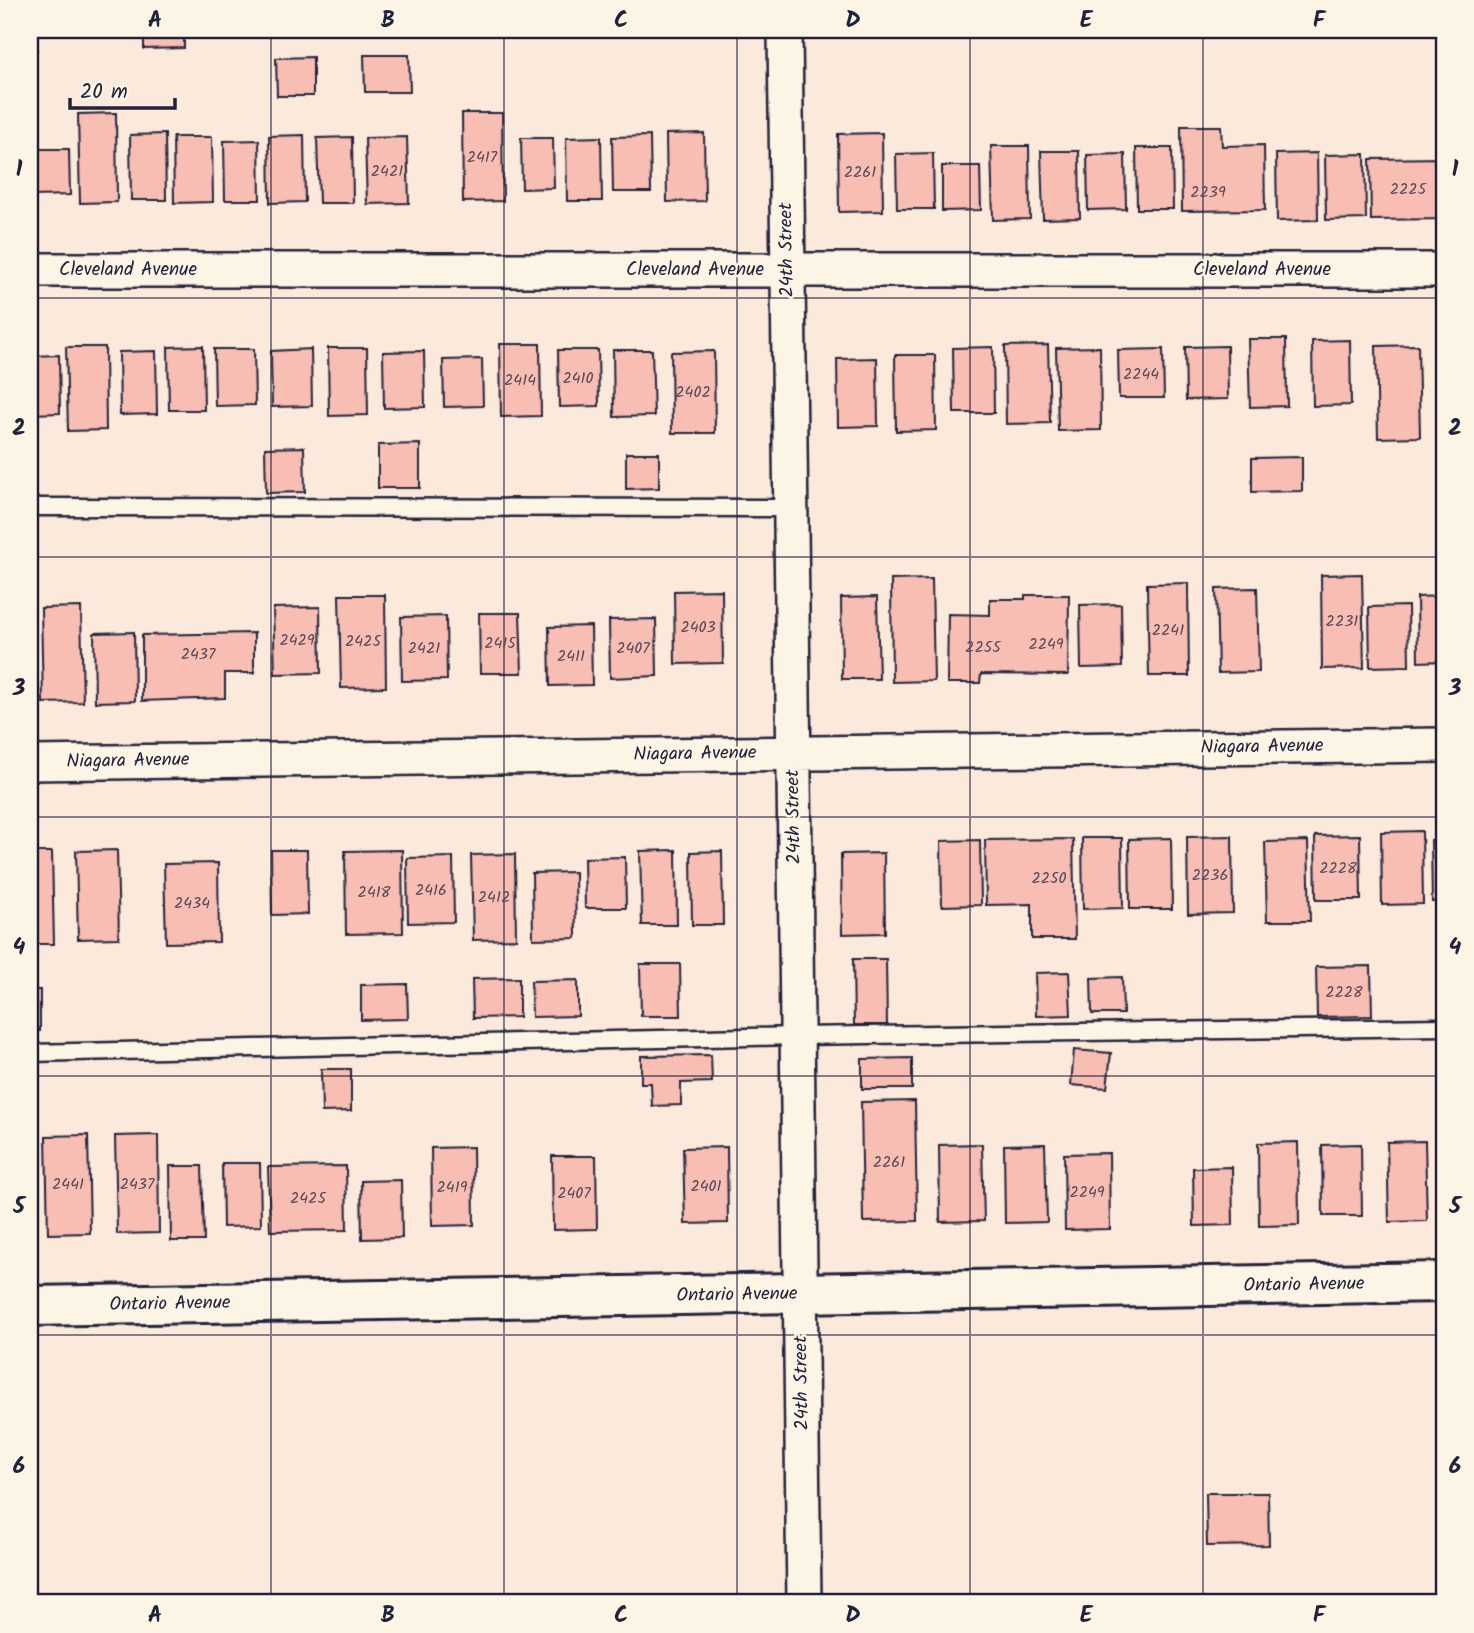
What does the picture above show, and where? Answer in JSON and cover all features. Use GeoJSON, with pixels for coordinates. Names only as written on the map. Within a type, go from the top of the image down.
{"type":"FeatureCollection","features":[{"type":"Feature","properties":{"kind":"main road","name":"Ontario Avenue"},"geometry":{"type":"LineString","coordinates":[[30,1306],[1444,1282]]}},
{"type":"Feature","properties":{"kind":"street","name":"24th Street"},"geometry":{"type":"LineString","coordinates":[[785,30],[804,1603]]}},
{"type":"Feature","properties":{"kind":"street","name":"Cleveland Avenue"},"geometry":{"type":"LineString","coordinates":[[30,270],[1444,270]]}},
{"type":"Feature","properties":{"kind":"street","name":"Niagara Avenue"},"geometry":{"type":"LineString","coordinates":[[30,763],[1444,745]]}},
{"type":"Feature","properties":{"kind":"lane"},"geometry":{"type":"LineString","coordinates":[[30,507],[791,508]]}},
{"type":"Feature","properties":{"kind":"lane"},"geometry":{"type":"LineString","coordinates":[[30,1053],[797,1036],[1444,1027]]}},
{"type":"Feature","properties":{"kind":"building"},"geometry":{"type":"Polygon","coordinates":[[[30,30],[37,30],[37,50],[30,50],[30,30]]]}},
{"type":"Feature","properties":{"kind":"building"},"geometry":{"type":"Polygon","coordinates":[[[144,30],[184,30],[184,48],[144,49],[144,30]]]}},
{"type":"Feature","properties":{"kind":"building"},"geometry":{"type":"Polygon","coordinates":[[[364,55],[409,55],[410,92],[365,92],[364,55]]]}},
{"type":"Feature","properties":{"kind":"building"},"geometry":{"type":"Polygon","coordinates":[[[313,57],[313,96],[277,96],[276,58],[313,57]]]}},
{"type":"Feature","properties":{"kind":"building"},"geometry":{"type":"Polygon","coordinates":[[[116,113],[117,202],[80,203],[78,114],[116,113]]]}},
{"type":"Feature","properties":{"kind":"building"},"geometry":{"type":"Polygon","coordinates":[[[462,113],[502,113],[503,201],[463,202],[462,113]]]}},
{"type":"Feature","properties":{"kind":"building"},"geometry":{"type":"Polygon","coordinates":[[[1181,126],[1221,126],[1222,146],[1264,145],[1265,210],[1182,211],[1181,126]]]}},
{"type":"Feature","properties":{"kind":"building"},"geometry":{"type":"Polygon","coordinates":[[[704,133],[705,201],[667,202],[666,134],[704,133]]]}},
{"type":"Feature","properties":{"kind":"building"},"geometry":{"type":"Polygon","coordinates":[[[882,133],[883,211],[839,212],[838,134],[882,133]]]}},
{"type":"Feature","properties":{"kind":"building"},"geometry":{"type":"Polygon","coordinates":[[[165,134],[166,200],[131,200],[130,135],[165,134]]]}},
{"type":"Feature","properties":{"kind":"building"},"geometry":{"type":"Polygon","coordinates":[[[304,135],[305,202],[270,203],[269,136],[304,135]]]}},
{"type":"Feature","properties":{"kind":"building"},"geometry":{"type":"Polygon","coordinates":[[[650,136],[651,192],[613,192],[612,137],[650,136]]]}},
{"type":"Feature","properties":{"kind":"building"},"geometry":{"type":"Polygon","coordinates":[[[173,137],[212,137],[213,202],[174,203],[173,137]]]}},
{"type":"Feature","properties":{"kind":"building"},"geometry":{"type":"Polygon","coordinates":[[[352,137],[353,203],[319,203],[317,138],[352,137]]]}},
{"type":"Feature","properties":{"kind":"building"},"geometry":{"type":"Polygon","coordinates":[[[407,137],[409,203],[367,204],[365,138],[407,137]]]}},
{"type":"Feature","properties":{"kind":"building"},"geometry":{"type":"Polygon","coordinates":[[[601,137],[602,201],[567,201],[566,138],[601,137]]]}},
{"type":"Feature","properties":{"kind":"building"},"geometry":{"type":"Polygon","coordinates":[[[521,138],[553,138],[554,188],[522,189],[521,138]]]}},
{"type":"Feature","properties":{"kind":"building"},"geometry":{"type":"Polygon","coordinates":[[[259,140],[260,200],[225,200],[224,141],[259,140]]]}},
{"type":"Feature","properties":{"kind":"building"},"geometry":{"type":"Polygon","coordinates":[[[991,146],[1029,146],[1030,219],[993,220],[991,146]]]}},
{"type":"Feature","properties":{"kind":"building"},"geometry":{"type":"Polygon","coordinates":[[[1136,148],[1172,148],[1173,209],[1137,209],[1136,148]]]}},
{"type":"Feature","properties":{"kind":"building"},"geometry":{"type":"Polygon","coordinates":[[[32,149],[69,149],[70,195],[33,196],[32,149]]]}},
{"type":"Feature","properties":{"kind":"building"},"geometry":{"type":"Polygon","coordinates":[[[1041,151],[1079,151],[1080,218],[1043,219],[1041,151]]]}},
{"type":"Feature","properties":{"kind":"building"},"geometry":{"type":"Polygon","coordinates":[[[933,153],[934,209],[897,209],[896,154],[933,153]]]}},
{"type":"Feature","properties":{"kind":"building"},"geometry":{"type":"Polygon","coordinates":[[[1317,153],[1318,220],[1277,221],[1276,154],[1317,153]]]}},
{"type":"Feature","properties":{"kind":"building"},"geometry":{"type":"Polygon","coordinates":[[[1125,154],[1126,209],[1088,210],[1087,155],[1125,154]]]}},
{"type":"Feature","properties":{"kind":"building"},"geometry":{"type":"Polygon","coordinates":[[[1365,154],[1366,219],[1326,220],[1325,155],[1365,154]]]}},
{"type":"Feature","properties":{"kind":"building"},"geometry":{"type":"Polygon","coordinates":[[[1444,158],[1444,219],[1371,220],[1370,159],[1444,158]]]}},
{"type":"Feature","properties":{"kind":"building"},"geometry":{"type":"Polygon","coordinates":[[[942,166],[980,166],[981,210],[942,211],[942,166]]]}},
{"type":"Feature","properties":{"kind":"building"},"geometry":{"type":"Polygon","coordinates":[[[1248,339],[1286,339],[1287,406],[1250,407],[1248,339]]]}},
{"type":"Feature","properties":{"kind":"building"},"geometry":{"type":"Polygon","coordinates":[[[1350,340],[1351,405],[1313,406],[1312,341],[1350,340]]]}},
{"type":"Feature","properties":{"kind":"building"},"geometry":{"type":"Polygon","coordinates":[[[500,344],[540,344],[541,416],[501,417],[500,344]]]}},
{"type":"Feature","properties":{"kind":"building"},"geometry":{"type":"Polygon","coordinates":[[[1048,345],[1050,423],[1006,424],[1005,346],[1048,345]]]}},
{"type":"Feature","properties":{"kind":"building"},"geometry":{"type":"Polygon","coordinates":[[[1418,345],[1420,437],[1378,438],[1376,346],[1418,345]]]}},
{"type":"Feature","properties":{"kind":"building"},"geometry":{"type":"Polygon","coordinates":[[[203,346],[204,410],[169,410],[168,347],[203,346]]]}},
{"type":"Feature","properties":{"kind":"building"},"geometry":{"type":"Polygon","coordinates":[[[1227,346],[1228,399],[1186,400],[1185,347],[1227,346]]]}},
{"type":"Feature","properties":{"kind":"building"},"geometry":{"type":"Polygon","coordinates":[[[66,347],[105,347],[106,430],[68,431],[66,347]]]}},
{"type":"Feature","properties":{"kind":"building"},"geometry":{"type":"Polygon","coordinates":[[[993,347],[994,413],[954,413],[953,348],[993,347]]]}},
{"type":"Feature","properties":{"kind":"building"},"geometry":{"type":"Polygon","coordinates":[[[1100,347],[1101,430],[1058,431],[1056,348],[1100,347]]]}},
{"type":"Feature","properties":{"kind":"building"},"geometry":{"type":"Polygon","coordinates":[[[328,348],[367,348],[368,415],[329,416],[328,348]]]}},
{"type":"Feature","properties":{"kind":"building"},"geometry":{"type":"Polygon","coordinates":[[[214,349],[254,349],[255,405],[215,406],[214,349]]]}},
{"type":"Feature","properties":{"kind":"building"},"geometry":{"type":"Polygon","coordinates":[[[311,349],[312,406],[272,407],[271,351],[311,349]]]}},
{"type":"Feature","properties":{"kind":"building"},"geometry":{"type":"Polygon","coordinates":[[[1163,349],[1164,398],[1119,398],[1118,350],[1163,349]]]}},
{"type":"Feature","properties":{"kind":"building"},"geometry":{"type":"Polygon","coordinates":[[[558,350],[598,350],[599,406],[559,407],[558,350]]]}},
{"type":"Feature","properties":{"kind":"building"},"geometry":{"type":"Polygon","coordinates":[[[613,350],[652,350],[654,416],[614,417],[613,350]]]}},
{"type":"Feature","properties":{"kind":"building"},"geometry":{"type":"Polygon","coordinates":[[[156,351],[157,414],[120,415],[119,352],[156,351]]]}},
{"type":"Feature","properties":{"kind":"building"},"geometry":{"type":"Polygon","coordinates":[[[424,351],[425,407],[384,408],[383,352],[424,351]]]}},
{"type":"Feature","properties":{"kind":"building"},"geometry":{"type":"Polygon","coordinates":[[[714,351],[715,433],[672,433],[671,352],[714,351]]]}},
{"type":"Feature","properties":{"kind":"building"},"geometry":{"type":"Polygon","coordinates":[[[59,355],[60,413],[30,414],[30,356],[59,355]]]}},
{"type":"Feature","properties":{"kind":"building"},"geometry":{"type":"Polygon","coordinates":[[[895,355],[935,355],[936,430],[896,431],[895,355]]]}},
{"type":"Feature","properties":{"kind":"building"},"geometry":{"type":"Polygon","coordinates":[[[877,358],[878,426],[838,427],[837,359],[877,358]]]}},
{"type":"Feature","properties":{"kind":"building"},"geometry":{"type":"Polygon","coordinates":[[[482,359],[483,406],[444,407],[443,360],[482,359]]]}},
{"type":"Feature","properties":{"kind":"building"},"geometry":{"type":"Polygon","coordinates":[[[420,444],[420,488],[378,488],[378,445],[420,444]]]}},
{"type":"Feature","properties":{"kind":"building"},"geometry":{"type":"Polygon","coordinates":[[[304,447],[305,492],[266,493],[265,448],[304,447]]]}},
{"type":"Feature","properties":{"kind":"building"},"geometry":{"type":"Polygon","coordinates":[[[626,453],[659,453],[659,488],[626,489],[626,453]]]}},
{"type":"Feature","properties":{"kind":"building"},"geometry":{"type":"Polygon","coordinates":[[[1302,457],[1302,491],[1252,492],[1252,458],[1302,457]]]}},
{"type":"Feature","properties":{"kind":"building"},"geometry":{"type":"Polygon","coordinates":[[[1362,574],[1364,668],[1322,669],[1321,575],[1362,574]]]}},
{"type":"Feature","properties":{"kind":"building"},"geometry":{"type":"Polygon","coordinates":[[[932,579],[934,681],[892,682],[891,580],[932,579]]]}},
{"type":"Feature","properties":{"kind":"building"},"geometry":{"type":"Polygon","coordinates":[[[1188,583],[1189,676],[1149,676],[1147,584],[1188,583]]]}},
{"type":"Feature","properties":{"kind":"building"},"geometry":{"type":"Polygon","coordinates":[[[1257,588],[1259,672],[1218,673],[1216,589],[1257,588]]]}},
{"type":"Feature","properties":{"kind":"building"},"geometry":{"type":"Polygon","coordinates":[[[722,590],[723,663],[675,664],[674,591],[722,590]]]}},
{"type":"Feature","properties":{"kind":"building"},"geometry":{"type":"Polygon","coordinates":[[[339,595],[385,595],[386,687],[341,688],[339,595]]]}},
{"type":"Feature","properties":{"kind":"building"},"geometry":{"type":"Polygon","coordinates":[[[1025,595],[1069,595],[1068,675],[981,674],[980,683],[947,683],[948,614],[990,615],[990,599],[1025,599],[1025,595]]]}},
{"type":"Feature","properties":{"kind":"building"},"geometry":{"type":"Polygon","coordinates":[[[1444,596],[1444,661],[1418,662],[1417,597],[1444,596]]]}},
{"type":"Feature","properties":{"kind":"building"},"geometry":{"type":"Polygon","coordinates":[[[877,597],[879,679],[842,679],[841,598],[877,597]]]}},
{"type":"Feature","properties":{"kind":"building"},"geometry":{"type":"Polygon","coordinates":[[[1121,604],[1122,667],[1081,668],[1080,605],[1121,604]]]}},
{"type":"Feature","properties":{"kind":"building"},"geometry":{"type":"Polygon","coordinates":[[[1408,606],[1409,666],[1370,667],[1369,607],[1408,606]]]}},
{"type":"Feature","properties":{"kind":"building"},"geometry":{"type":"Polygon","coordinates":[[[81,607],[83,702],[43,703],[41,608],[81,607]]]}},
{"type":"Feature","properties":{"kind":"building"},"geometry":{"type":"Polygon","coordinates":[[[320,607],[321,673],[275,674],[273,608],[320,607]]]}},
{"type":"Feature","properties":{"kind":"building"},"geometry":{"type":"Polygon","coordinates":[[[479,613],[520,613],[522,673],[480,673],[479,613]]]}},
{"type":"Feature","properties":{"kind":"building"},"geometry":{"type":"Polygon","coordinates":[[[446,616],[447,680],[402,681],[401,617],[446,616]]]}},
{"type":"Feature","properties":{"kind":"building"},"geometry":{"type":"Polygon","coordinates":[[[656,619],[657,676],[610,678],[609,620],[656,619]]]}},
{"type":"Feature","properties":{"kind":"building"},"geometry":{"type":"Polygon","coordinates":[[[591,626],[592,685],[550,686],[549,627],[591,626]]]}},
{"type":"Feature","properties":{"kind":"building"},"geometry":{"type":"Polygon","coordinates":[[[134,632],[135,701],[95,702],[94,633],[134,632]]]}},
{"type":"Feature","properties":{"kind":"building"},"geometry":{"type":"Polygon","coordinates":[[[254,633],[254,673],[225,673],[225,698],[142,701],[142,635],[254,633]]]}},
{"type":"Feature","properties":{"kind":"building"},"geometry":{"type":"Polygon","coordinates":[[[1422,831],[1423,904],[1382,905],[1381,832],[1422,831]]]}},
{"type":"Feature","properties":{"kind":"building"},"geometry":{"type":"Polygon","coordinates":[[[1360,835],[1361,900],[1316,900],[1315,836],[1360,835]]]}},
{"type":"Feature","properties":{"kind":"building"},"geometry":{"type":"Polygon","coordinates":[[[1232,836],[1233,913],[1188,914],[1187,837],[1232,836]]]}},
{"type":"Feature","properties":{"kind":"building"},"geometry":{"type":"Polygon","coordinates":[[[1082,838],[1122,838],[1123,908],[1083,909],[1082,838]]]}},
{"type":"Feature","properties":{"kind":"building"},"geometry":{"type":"Polygon","coordinates":[[[1171,838],[1172,909],[1130,909],[1129,839],[1171,838]]]}},
{"type":"Feature","properties":{"kind":"building"},"geometry":{"type":"Polygon","coordinates":[[[1073,839],[1075,939],[1032,939],[1032,904],[986,905],[985,840],[1073,839]]]}},
{"type":"Feature","properties":{"kind":"building"},"geometry":{"type":"Polygon","coordinates":[[[980,840],[981,905],[942,906],[941,841],[980,840]]]}},
{"type":"Feature","properties":{"kind":"building"},"geometry":{"type":"Polygon","coordinates":[[[1431,840],[1444,840],[1444,902],[1432,902],[1431,840]]]}},
{"type":"Feature","properties":{"kind":"building"},"geometry":{"type":"Polygon","coordinates":[[[1308,841],[1310,921],[1267,921],[1265,842],[1308,841]]]}},
{"type":"Feature","properties":{"kind":"building"},"geometry":{"type":"Polygon","coordinates":[[[117,850],[119,938],[78,939],[76,851],[117,850]]]}},
{"type":"Feature","properties":{"kind":"building"},"geometry":{"type":"Polygon","coordinates":[[[271,850],[307,850],[308,914],[272,915],[271,850]]]}},
{"type":"Feature","properties":{"kind":"building"},"geometry":{"type":"Polygon","coordinates":[[[402,850],[403,933],[346,934],[345,851],[402,850]]]}},
{"type":"Feature","properties":{"kind":"building"},"geometry":{"type":"Polygon","coordinates":[[[676,850],[677,925],[642,925],[640,851],[676,850]]]}},
{"type":"Feature","properties":{"kind":"building"},"geometry":{"type":"Polygon","coordinates":[[[722,851],[723,925],[692,925],[691,852],[722,851]]]}},
{"type":"Feature","properties":{"kind":"building"},"geometry":{"type":"Polygon","coordinates":[[[30,852],[52,852],[54,944],[30,944],[30,852]]]}},
{"type":"Feature","properties":{"kind":"building"},"geometry":{"type":"Polygon","coordinates":[[[884,853],[885,933],[842,934],[841,854],[884,853]]]}},
{"type":"Feature","properties":{"kind":"building"},"geometry":{"type":"Polygon","coordinates":[[[515,854],[516,939],[473,940],[471,855],[515,854]]]}},
{"type":"Feature","properties":{"kind":"building"},"geometry":{"type":"Polygon","coordinates":[[[453,857],[454,922],[408,923],[407,858],[453,857]]]}},
{"type":"Feature","properties":{"kind":"building"},"geometry":{"type":"Polygon","coordinates":[[[625,857],[626,908],[585,908],[584,858],[625,857]]]}},
{"type":"Feature","properties":{"kind":"building"},"geometry":{"type":"Polygon","coordinates":[[[218,863],[219,942],[166,943],[164,864],[218,863]]]}},
{"type":"Feature","properties":{"kind":"building"},"geometry":{"type":"Polygon","coordinates":[[[575,872],[576,938],[533,939],[532,873],[575,872]]]}},
{"type":"Feature","properties":{"kind":"building"},"geometry":{"type":"Polygon","coordinates":[[[853,959],[886,959],[887,1025],[854,1025],[853,959]]]}},
{"type":"Feature","properties":{"kind":"building"},"geometry":{"type":"Polygon","coordinates":[[[640,964],[680,964],[681,1016],[641,1016],[640,964]]]}},
{"type":"Feature","properties":{"kind":"building"},"geometry":{"type":"Polygon","coordinates":[[[1371,966],[1372,1016],[1317,1017],[1316,967],[1371,966]]]}},
{"type":"Feature","properties":{"kind":"building"},"geometry":{"type":"Polygon","coordinates":[[[1069,972],[1071,1015],[1036,1016],[1035,973],[1069,972]]]}},
{"type":"Feature","properties":{"kind":"building"},"geometry":{"type":"Polygon","coordinates":[[[1122,977],[1123,1014],[1092,1014],[1091,978],[1122,977]]]}},
{"type":"Feature","properties":{"kind":"building"},"geometry":{"type":"Polygon","coordinates":[[[1444,977],[1444,1010],[1440,1010],[1439,978],[1444,977]]]}},
{"type":"Feature","properties":{"kind":"building"},"geometry":{"type":"Polygon","coordinates":[[[519,978],[519,1017],[473,1018],[472,979],[519,978]]]}},
{"type":"Feature","properties":{"kind":"building"},"geometry":{"type":"Polygon","coordinates":[[[578,980],[578,1016],[532,1017],[531,981],[578,980]]]}},
{"type":"Feature","properties":{"kind":"building"},"geometry":{"type":"Polygon","coordinates":[[[407,984],[408,1019],[361,1020],[361,985],[407,984]]]}},
{"type":"Feature","properties":{"kind":"building"},"geometry":{"type":"Polygon","coordinates":[[[30,990],[40,990],[40,1031],[30,1031],[30,990]]]}},
{"type":"Feature","properties":{"kind":"building"},"geometry":{"type":"Polygon","coordinates":[[[1074,1050],[1111,1053],[1107,1088],[1071,1085],[1074,1050]]]}},
{"type":"Feature","properties":{"kind":"building"},"geometry":{"type":"Polygon","coordinates":[[[711,1055],[712,1082],[681,1083],[681,1105],[652,1106],[651,1083],[641,1083],[641,1056],[711,1055]]]}},
{"type":"Feature","properties":{"kind":"building"},"geometry":{"type":"Polygon","coordinates":[[[912,1058],[912,1089],[862,1089],[862,1059],[912,1058]]]}},
{"type":"Feature","properties":{"kind":"building"},"geometry":{"type":"Polygon","coordinates":[[[321,1069],[351,1069],[351,1111],[322,1112],[321,1069]]]}},
{"type":"Feature","properties":{"kind":"building"},"geometry":{"type":"Polygon","coordinates":[[[915,1101],[917,1221],[863,1222],[861,1102],[915,1101]]]}},
{"type":"Feature","properties":{"kind":"building"},"geometry":{"type":"Polygon","coordinates":[[[88,1135],[90,1233],[48,1234],[46,1136],[88,1135]]]}},
{"type":"Feature","properties":{"kind":"building"},"geometry":{"type":"Polygon","coordinates":[[[158,1135],[159,1233],[117,1234],[115,1136],[158,1135]]]}},
{"type":"Feature","properties":{"kind":"building"},"geometry":{"type":"Polygon","coordinates":[[[1425,1141],[1427,1221],[1389,1222],[1387,1142],[1425,1141]]]}},
{"type":"Feature","properties":{"kind":"building"},"geometry":{"type":"Polygon","coordinates":[[[1298,1142],[1299,1225],[1259,1226],[1258,1143],[1298,1142]]]}},
{"type":"Feature","properties":{"kind":"building"},"geometry":{"type":"Polygon","coordinates":[[[982,1144],[984,1221],[940,1222],[939,1145],[982,1144]]]}},
{"type":"Feature","properties":{"kind":"building"},"geometry":{"type":"Polygon","coordinates":[[[1045,1144],[1047,1222],[1005,1223],[1004,1145],[1045,1144]]]}},
{"type":"Feature","properties":{"kind":"building"},"geometry":{"type":"Polygon","coordinates":[[[1361,1144],[1362,1216],[1323,1216],[1322,1145],[1361,1144]]]}},
{"type":"Feature","properties":{"kind":"building"},"geometry":{"type":"Polygon","coordinates":[[[473,1147],[474,1225],[432,1226],[431,1148],[473,1147]]]}},
{"type":"Feature","properties":{"kind":"building"},"geometry":{"type":"Polygon","coordinates":[[[727,1147],[728,1223],[685,1224],[683,1148],[727,1147]]]}},
{"type":"Feature","properties":{"kind":"building"},"geometry":{"type":"Polygon","coordinates":[[[1109,1153],[1110,1229],[1065,1230],[1064,1154],[1109,1153]]]}},
{"type":"Feature","properties":{"kind":"building"},"geometry":{"type":"Polygon","coordinates":[[[552,1156],[596,1156],[597,1229],[553,1230],[552,1156]]]}},
{"type":"Feature","properties":{"kind":"building"},"geometry":{"type":"Polygon","coordinates":[[[1444,1157],[1444,1223],[1439,1224],[1438,1158],[1444,1157]]]}},
{"type":"Feature","properties":{"kind":"building"},"geometry":{"type":"Polygon","coordinates":[[[222,1163],[260,1163],[261,1226],[223,1227],[222,1163]]]}},
{"type":"Feature","properties":{"kind":"building"},"geometry":{"type":"Polygon","coordinates":[[[170,1166],[202,1166],[204,1241],[171,1241],[170,1166]]]}},
{"type":"Feature","properties":{"kind":"building"},"geometry":{"type":"Polygon","coordinates":[[[346,1166],[347,1230],[270,1231],[268,1167],[346,1166]]]}},
{"type":"Feature","properties":{"kind":"building"},"geometry":{"type":"Polygon","coordinates":[[[1232,1167],[1233,1225],[1194,1226],[1193,1168],[1232,1167]]]}},
{"type":"Feature","properties":{"kind":"building"},"geometry":{"type":"Polygon","coordinates":[[[401,1180],[402,1238],[362,1239],[361,1181],[401,1180]]]}},
{"type":"Feature","properties":{"kind":"building"},"geometry":{"type":"Polygon","coordinates":[[[1206,1493],[1268,1493],[1269,1545],[1207,1546],[1206,1493]]]}}]}
